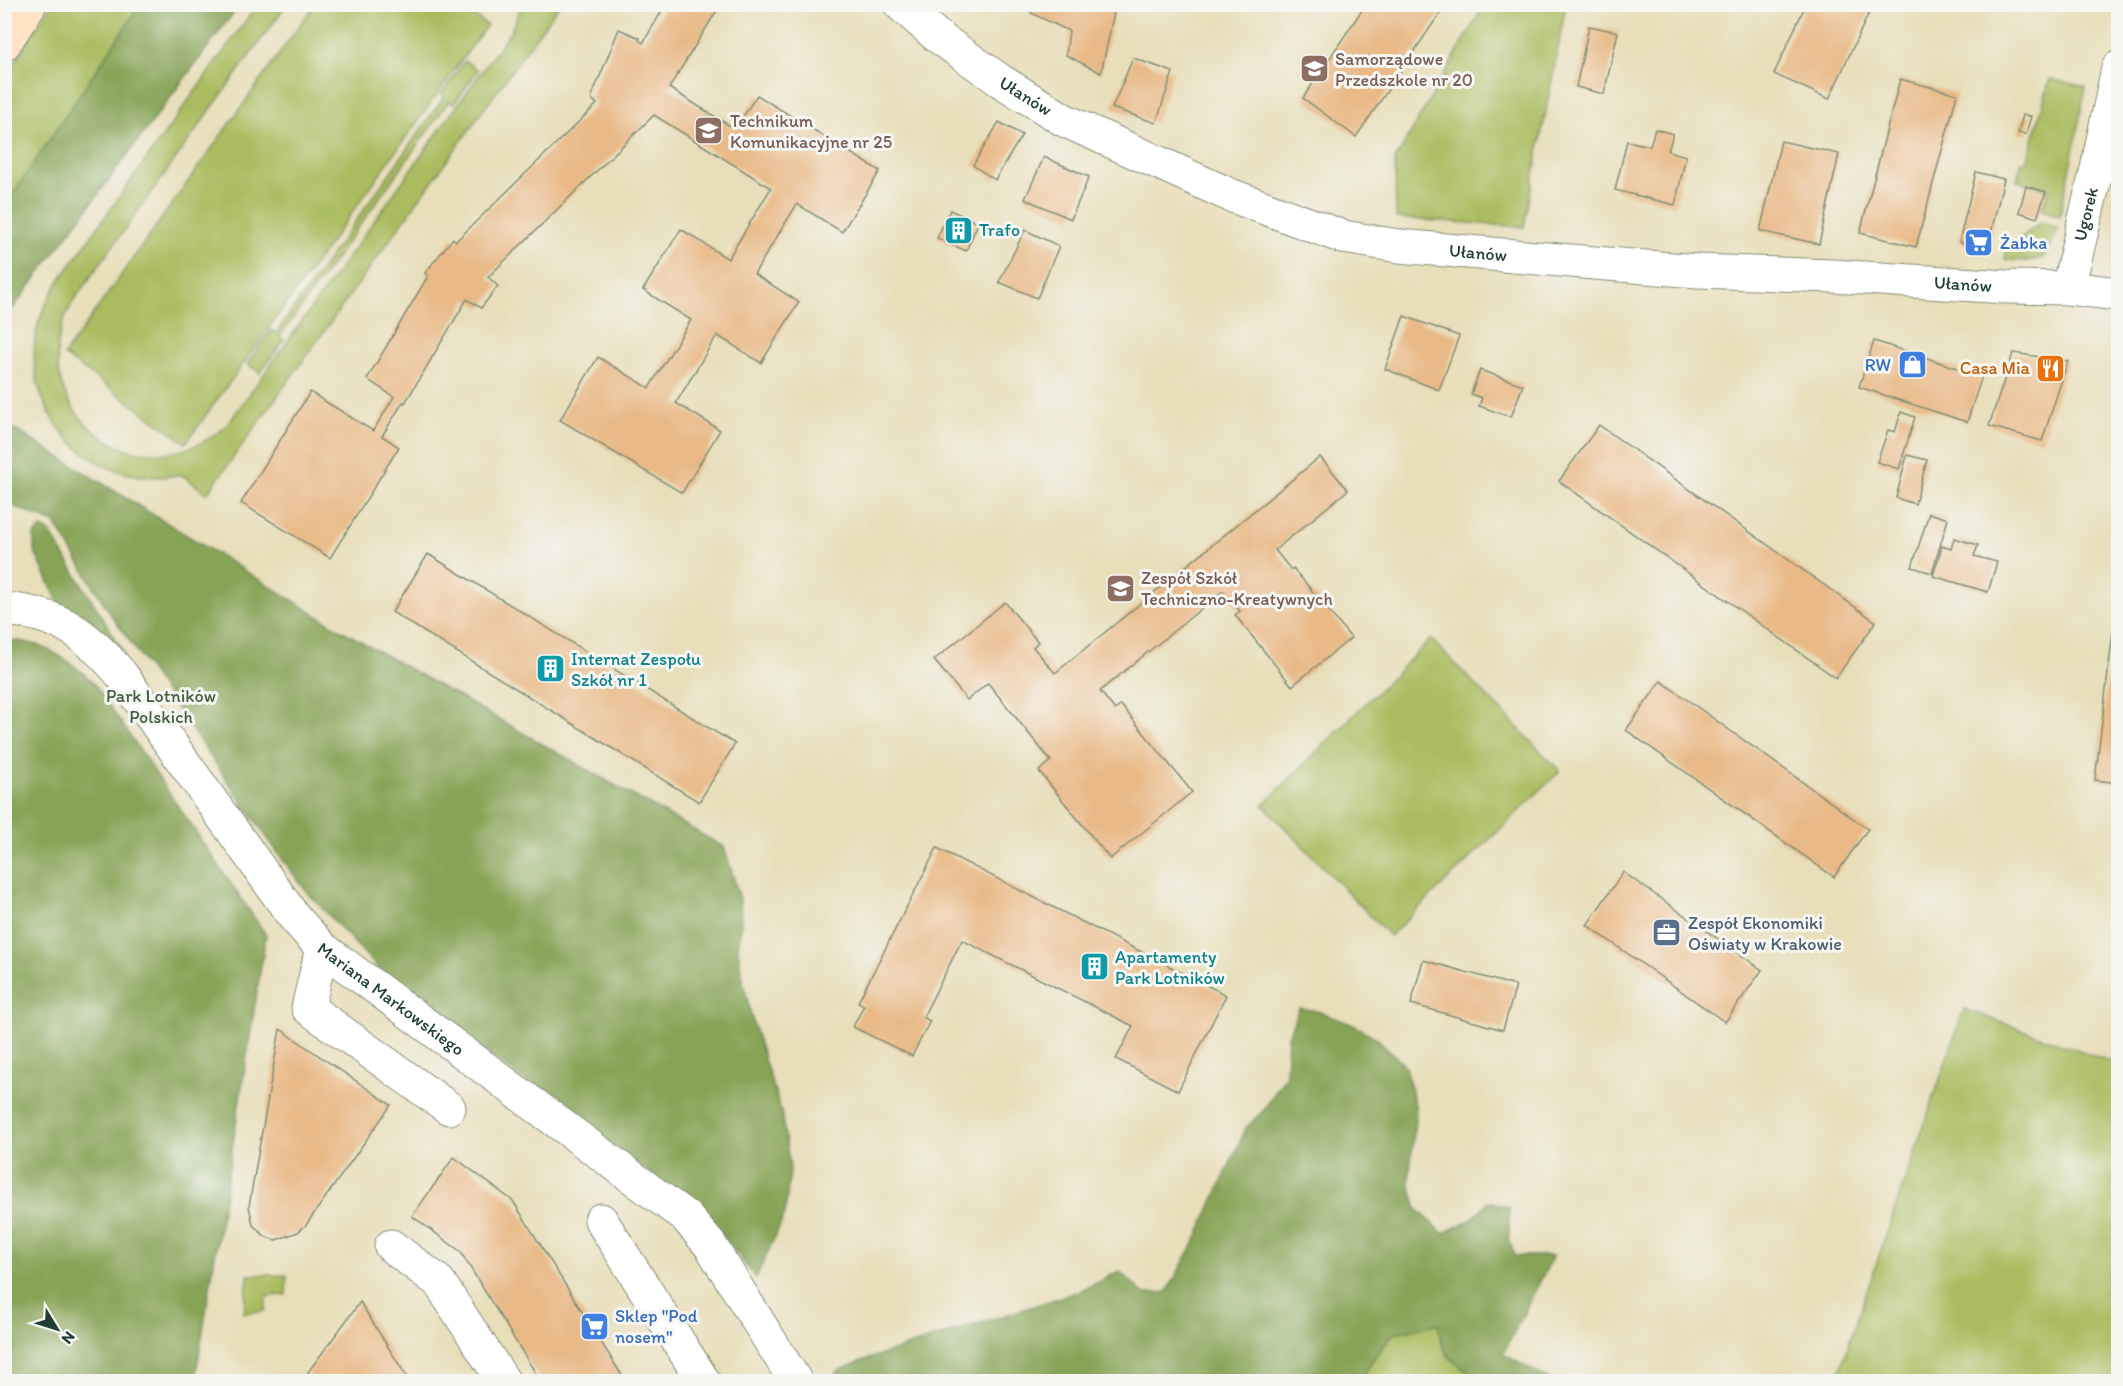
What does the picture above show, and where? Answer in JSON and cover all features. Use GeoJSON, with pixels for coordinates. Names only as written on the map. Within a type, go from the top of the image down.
{"type":"FeatureCollection","features":[{"type":"Feature","properties":{"kind":"main road"},"geometry":{"type":"LineString","coordinates":[[4,44],[30,4]]}},
{"type":"Feature","properties":{"kind":"street","name":"Ułanów"},"geometry":{"type":"LineString","coordinates":[[900,4],[937,36],[973,62],[1064,120],[1230,195],[1343,237],[1399,246],[1698,271],[1833,276],[2007,287],[2068,288],[2118,294]]}},
{"type":"Feature","properties":{"kind":"street","name":"Ugorek"},"geometry":{"type":"LineString","coordinates":[[2068,288],[2097,169],[2118,68]]}},
{"type":"Feature","properties":{"kind":"street","name":"Mariana Markowskiego"},"geometry":{"type":"LineString","coordinates":[[4,609],[30,611],[61,622],[90,640],[106,656],[294,917],[322,948],[686,1217],[710,1245],[790,1379]]}},
{"type":"Feature","properties":{"kind":"street"},"geometry":{"type":"LineString","coordinates":[[322,948],[308,1008],[449,1108]]}},
{"type":"Feature","properties":{"kind":"street"},"geometry":{"type":"LineString","coordinates":[[601,1220],[700,1380]]}},
{"type":"Feature","properties":{"kind":"street"},"geometry":{"type":"LineString","coordinates":[[391,1246],[439,1282],[504,1382]]}},
{"type":"Feature","properties":{"kind":"green space"},"geometry":{"type":"Polygon","coordinates":[[[315,4],[459,5],[487,25],[186,443],[64,355],[315,4]]]}},
{"type":"Feature","properties":{"kind":"green space"},"geometry":{"type":"Polygon","coordinates":[[[1485,4],[1566,5],[1524,227],[1396,218],[1395,160],[1485,4]]]}},
{"type":"Feature","properties":{"kind":"green space"},"geometry":{"type":"Polygon","coordinates":[[[51,5],[239,5],[5,319],[5,77],[51,5]]]}},
{"type":"Feature","properties":{"kind":"green space"},"geometry":{"type":"Polygon","coordinates":[[[140,5],[239,5],[5,319],[5,206],[140,5]]]}},
{"type":"Feature","properties":{"kind":"green space"},"geometry":{"type":"Polygon","coordinates":[[[257,5],[286,5],[74,300],[59,338],[59,374],[72,406],[94,431],[123,448],[157,454],[193,446],[228,424],[511,31],[522,5],[559,5],[207,494],[181,475],[152,477],[123,473],[98,462],[80,450],[65,435],[42,398],[36,377],[34,356],[36,334],[47,302],[57,284],[257,5]]]}},
{"type":"Feature","properties":{"kind":"green space"},"geometry":{"type":"Polygon","coordinates":[[[465,61],[478,70],[454,104],[449,101],[280,336],[284,340],[260,373],[247,364],[271,330],[276,333],[444,97],[441,94],[465,61]]]}},
{"type":"Feature","properties":{"kind":"green space"},"geometry":{"type":"Polygon","coordinates":[[[2050,79],[2086,87],[2060,216],[2042,210],[2048,190],[2017,181],[2022,161],[2027,162],[2050,79]]]}},
{"type":"Feature","properties":{"kind":"green space"},"geometry":{"type":"Polygon","coordinates":[[[2041,222],[2058,228],[2046,254],[2035,260],[2005,260],[2007,248],[2041,222]]]}},
{"type":"Feature","properties":{"kind":"green space"},"geometry":{"type":"Polygon","coordinates":[[[4,423],[341,630],[724,847],[740,899],[741,923],[738,950],[744,986],[756,1034],[781,1111],[790,1168],[785,1214],[756,1278],[704,1211],[393,984],[307,892],[110,613],[55,523],[5,503],[4,423]]]}},
{"type":"Feature","properties":{"kind":"green space"},"geometry":{"type":"Polygon","coordinates":[[[41,528],[49,531],[125,654],[109,637],[60,606],[34,550],[34,535],[41,528]]]}},
{"type":"Feature","properties":{"kind":"green space"},"geometry":{"type":"Polygon","coordinates":[[[1431,639],[1560,771],[1390,936],[1263,805],[1431,639]]]}},
{"type":"Feature","properties":{"kind":"green space","name":"Park Lotników Polskich"},"geometry":{"type":"Polygon","coordinates":[[[5,640],[31,643],[55,653],[76,667],[96,686],[266,935],[195,1381],[5,1381],[5,640]]]}},
{"type":"Feature","properties":{"kind":"green space"},"geometry":{"type":"Polygon","coordinates":[[[1299,1008],[1317,1011],[1351,1024],[1377,1038],[1406,1067],[1416,1110],[1409,1181],[1417,1209],[1443,1233],[1471,1220],[1488,1201],[1509,1207],[1509,1239],[1514,1256],[1553,1256],[1503,1354],[1552,1381],[1487,1381],[1477,1377],[1448,1355],[1442,1344],[1438,1324],[1394,1333],[1371,1362],[1361,1381],[835,1381],[836,1372],[862,1361],[1065,1296],[1091,1286],[1119,1271],[1144,1294],[1167,1292],[1197,1238],[1246,1128],[1264,1110],[1286,1075],[1288,1036],[1299,1008]]]}},
{"type":"Feature","properties":{"kind":"green space"},"geometry":{"type":"Polygon","coordinates":[[[1964,1009],[2118,1064],[2118,1381],[1836,1381],[1964,1009]]]}},
{"type":"Feature","properties":{"kind":"green space"},"geometry":{"type":"Polygon","coordinates":[[[248,1275],[287,1275],[286,1295],[267,1296],[265,1311],[244,1313],[248,1275]]]}},
{"type":"Feature","properties":{"kind":"green space"},"geometry":{"type":"Polygon","coordinates":[[[1438,1323],[1441,1341],[1477,1378],[1487,1381],[1361,1382],[1371,1362],[1394,1333],[1438,1323]]]}},
{"type":"Feature","properties":{"kind":"building"},"geometry":{"type":"Polygon","coordinates":[[[666,4],[721,4],[669,88],[735,129],[757,95],[880,171],[842,232],[797,204],[754,274],[799,302],[761,363],[717,335],[676,403],[720,430],[682,493],[560,420],[598,357],[649,388],[691,320],[643,290],[681,229],[728,259],[771,188],[654,115],[488,277],[498,286],[481,308],[467,299],[405,403],[403,402],[382,436],[399,447],[330,558],[241,503],[310,392],[373,431],[394,397],[367,379],[428,276],[425,273],[453,238],[456,241],[597,104],[591,98],[619,29],[640,38],[639,40],[643,43],[666,4]]]}},
{"type":"Feature","properties":{"kind":"building"},"geometry":{"type":"Polygon","coordinates":[[[1035,4],[1109,4],[1115,8],[1101,73],[1066,55],[1069,31],[1031,13],[1035,4]]]}},
{"type":"Feature","properties":{"kind":"building"},"geometry":{"type":"Polygon","coordinates":[[[1366,4],[1442,4],[1445,6],[1356,137],[1303,98],[1366,4]]]}},
{"type":"Feature","properties":{"kind":"building"},"geometry":{"type":"Polygon","coordinates":[[[1806,4],[1873,4],[1829,99],[1774,74],[1806,4]]]}},
{"type":"Feature","properties":{"kind":"building"},"geometry":{"type":"Polygon","coordinates":[[[1589,26],[1618,32],[1604,94],[1576,87],[1589,26]]]}},
{"type":"Feature","properties":{"kind":"building"},"geometry":{"type":"Polygon","coordinates":[[[1133,58],[1173,72],[1156,123],[1112,108],[1133,58]]]}},
{"type":"Feature","properties":{"kind":"building"},"geometry":{"type":"Polygon","coordinates":[[[1900,79],[1957,94],[1916,247],[1860,233],[1900,79]]]}},
{"type":"Feature","properties":{"kind":"building"},"geometry":{"type":"Polygon","coordinates":[[[2023,115],[2031,116],[2026,134],[2018,133],[2023,115]]]}},
{"type":"Feature","properties":{"kind":"building"},"geometry":{"type":"Polygon","coordinates":[[[999,122],[1022,135],[995,180],[973,165],[999,122]]]}},
{"type":"Feature","properties":{"kind":"building"},"geometry":{"type":"Polygon","coordinates":[[[1655,129],[1673,134],[1668,151],[1686,156],[1675,205],[1615,190],[1627,141],[1650,146],[1655,129]]]}},
{"type":"Feature","properties":{"kind":"building"},"geometry":{"type":"Polygon","coordinates":[[[1781,141],[1839,154],[1819,244],[1760,231],[1781,141]]]}},
{"type":"Feature","properties":{"kind":"building"},"geometry":{"type":"Polygon","coordinates":[[[1044,157],[1089,177],[1071,219],[1025,199],[1044,157]]]}},
{"type":"Feature","properties":{"kind":"building"},"geometry":{"type":"Polygon","coordinates":[[[1976,172],[2004,179],[1987,249],[1959,242],[1976,172]]]}},
{"type":"Feature","properties":{"kind":"building"},"geometry":{"type":"Polygon","coordinates":[[[2026,186],[2046,192],[2037,218],[2019,212],[2026,186]]]}},
{"type":"Feature","properties":{"kind":"building","name":"Trafo"},"geometry":{"type":"Polygon","coordinates":[[[950,210],[978,223],[966,251],[937,238],[950,210]]]}},
{"type":"Feature","properties":{"kind":"building"},"geometry":{"type":"Polygon","coordinates":[[[1025,230],[1059,246],[1037,298],[999,282],[1025,230]]]}},
{"type":"Feature","properties":{"kind":"building"},"geometry":{"type":"Polygon","coordinates":[[[1404,316],[1459,336],[1439,390],[1385,369],[1404,316]]]}},
{"type":"Feature","properties":{"kind":"building"},"geometry":{"type":"Polygon","coordinates":[[[1874,341],[1982,376],[1967,422],[1859,387],[1874,341]]]}},
{"type":"Feature","properties":{"kind":"building"},"geometry":{"type":"Polygon","coordinates":[[[2013,353],[2068,361],[2042,441],[1989,426],[2013,353]]]}},
{"type":"Feature","properties":{"kind":"building"},"geometry":{"type":"Polygon","coordinates":[[[1480,370],[1523,385],[1511,417],[1479,406],[1482,398],[1471,394],[1480,370]]]}},
{"type":"Feature","properties":{"kind":"building"},"geometry":{"type":"Polygon","coordinates":[[[1901,412],[1915,417],[1899,469],[1877,462],[1888,430],[1895,432],[1901,412]]]}},
{"type":"Feature","properties":{"kind":"building"},"geometry":{"type":"Polygon","coordinates":[[[1599,425],[1876,622],[1836,678],[1559,481],[1599,425]]]}},
{"type":"Feature","properties":{"kind":"building"},"geometry":{"type":"Polygon","coordinates":[[[1907,455],[1927,460],[1915,504],[1896,498],[1907,455]]]}},
{"type":"Feature","properties":{"kind":"building"},"geometry":{"type":"Polygon","coordinates":[[[1320,457],[1348,490],[1275,550],[1291,570],[1293,568],[1351,638],[1292,686],[1235,615],[1240,611],[1223,591],[1100,691],[1115,710],[1121,705],[1192,792],[1110,859],[1039,771],[1051,761],[988,683],[967,700],[934,660],[1005,602],[1038,642],[1033,647],[1055,673],[1320,457]]]}},
{"type":"Feature","properties":{"kind":"building"},"geometry":{"type":"Polygon","coordinates":[[[1929,513],[1948,519],[1932,573],[1912,567],[1929,513]]]}},
{"type":"Feature","properties":{"kind":"building"},"geometry":{"type":"Polygon","coordinates":[[[1954,538],[1978,545],[1974,556],[1997,562],[1988,592],[1933,576],[1942,546],[1951,549],[1954,538]]]}},
{"type":"Feature","properties":{"kind":"building","name":"Internat Zespołu Szkół nr 1"},"geometry":{"type":"Polygon","coordinates":[[[428,554],[735,744],[699,802],[392,612],[428,554]]]}},
{"type":"Feature","properties":{"kind":"building"},"geometry":{"type":"Polygon","coordinates":[[[2118,598],[2118,783],[2095,780],[2118,598]]]}},
{"type":"Feature","properties":{"kind":"building"},"geometry":{"type":"Polygon","coordinates":[[[1661,681],[1868,829],[1834,877],[1626,730],[1661,681]]]}},
{"type":"Feature","properties":{"kind":"building","name":"Apartamenty Park Lotników"},"geometry":{"type":"Polygon","coordinates":[[[937,848],[1226,995],[1178,1091],[1116,1059],[1133,1026],[962,940],[923,1017],[930,1021],[912,1056],[853,1027],[864,1005],[858,1002],[937,848]]]}},
{"type":"Feature","properties":{"kind":"building"},"geometry":{"type":"Polygon","coordinates":[[[1623,872],[1762,970],[1725,1022],[1587,925],[1623,872]]]}},
{"type":"Feature","properties":{"kind":"building"},"geometry":{"type":"Polygon","coordinates":[[[1423,960],[1516,986],[1503,1030],[1411,1004],[1423,960]]]}},
{"type":"Feature","properties":{"kind":"building"},"geometry":{"type":"Polygon","coordinates":[[[280,1029],[391,1105],[306,1225],[298,1232],[276,1240],[266,1237],[253,1225],[249,1206],[280,1029]]]}},
{"type":"Feature","properties":{"kind":"building"},"geometry":{"type":"Polygon","coordinates":[[[454,1157],[513,1201],[626,1382],[541,1382],[460,1251],[412,1216],[454,1157]]]}},
{"type":"Feature","properties":{"kind":"building"},"geometry":{"type":"Polygon","coordinates":[[[360,1302],[410,1382],[314,1382],[308,1372],[360,1302]]]}},
{"type":"Feature","properties":{"kind":"place","name":"Samorządowe Przedszkole nr 20"},"geometry":{"type":"Point","coordinates":[1314,69]}},
{"type":"Feature","properties":{"kind":"place","name":"Technikum Komunikacyjne nr 25"},"geometry":{"type":"Point","coordinates":[709,131]}},
{"type":"Feature","properties":{"kind":"place","name":"Trafo"},"geometry":{"type":"Point","coordinates":[958,230]}},
{"type":"Feature","properties":{"kind":"place","name":"Żabka"},"geometry":{"type":"Point","coordinates":[1979,243]}},
{"type":"Feature","properties":{"kind":"place","name":"RW"},"geometry":{"type":"Point","coordinates":[1912,365]}},
{"type":"Feature","properties":{"kind":"place","name":"Casa Mia"},"geometry":{"type":"Point","coordinates":[2051,368]}},
{"type":"Feature","properties":{"kind":"place","name":"Zespół Szkół Techniczno-Kreatywnych"},"geometry":{"type":"Point","coordinates":[1120,588]}},
{"type":"Feature","properties":{"kind":"place","name":"Internat Zespołu Szkół nr 1"},"geometry":{"type":"Point","coordinates":[550,669]}},
{"type":"Feature","properties":{"kind":"place","name":"Zespół Ekonomiki Oświaty w Krakowie"},"geometry":{"type":"Point","coordinates":[1667,933]}},
{"type":"Feature","properties":{"kind":"place","name":"Apartamenty Park Lotników"},"geometry":{"type":"Point","coordinates":[1094,967]}},
{"type":"Feature","properties":{"kind":"place","name":"Sklep \"Pod nosem\""},"geometry":{"type":"Point","coordinates":[594,1326]}}]}
